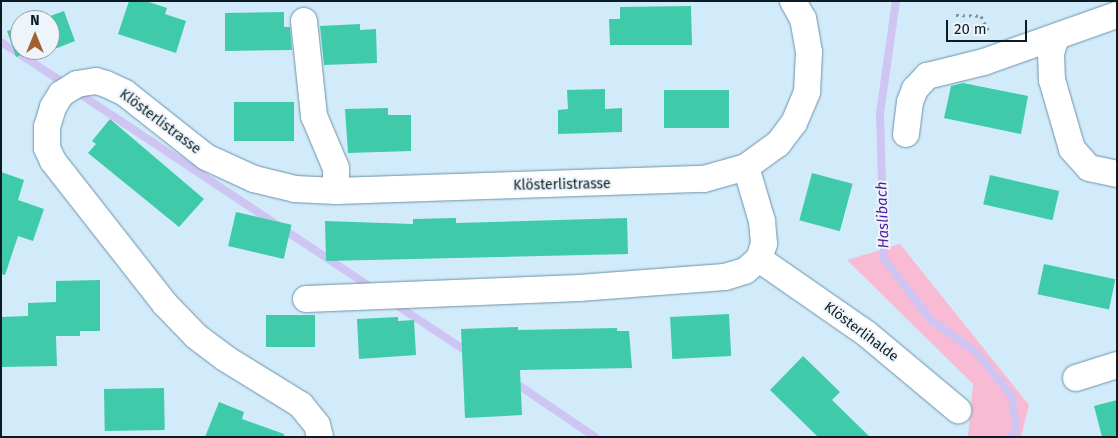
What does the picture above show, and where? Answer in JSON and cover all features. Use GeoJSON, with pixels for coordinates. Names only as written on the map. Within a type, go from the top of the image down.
{"type":"FeatureCollection","features":[{"type":"Feature","properties":{"kind":"street","name":"Klösterlistrasse"},"geometry":{"type":"LineString","coordinates":[[320,437],[317,425],[301,405],[225,358],[196,336],[165,304],[53,161],[47,142],[49,119],[60,94],[78,84],[96,81],[125,93],[188,145],[234,171],[295,189],[336,191],[683,181],[725,174],[746,167],[778,144],[794,123],[807,92],[809,52],[803,19],[793,1]]}},
{"type":"Feature","properties":{"kind":"street"},"geometry":{"type":"LineString","coordinates":[[906,134],[910,102],[915,89],[927,76],[984,62],[1117,15]]}},
{"type":"Feature","properties":{"kind":"street"},"geometry":{"type":"LineString","coordinates":[[304,20],[314,116],[336,168],[336,191]]}},
{"type":"Feature","properties":{"kind":"street"},"geometry":{"type":"LineString","coordinates":[[1056,37],[1051,53],[1052,80],[1072,149],[1089,168],[1117,174]]}},
{"type":"Feature","properties":{"kind":"street"},"geometry":{"type":"LineString","coordinates":[[306,299],[662,283],[726,277],[745,271],[759,260],[764,244],[762,221],[746,167]]}},
{"type":"Feature","properties":{"kind":"street","name":"Klösterlihalde"},"geometry":{"type":"LineString","coordinates":[[759,260],[867,334],[958,410]]}},
{"type":"Feature","properties":{"kind":"street"},"geometry":{"type":"LineString","coordinates":[[1076,378],[1117,365]]}},
{"type":"Feature","properties":{"kind":"path"},"geometry":{"type":"LineString","coordinates":[[956,15],[981,16],[989,34]]}},
{"type":"Feature","properties":{"kind":"shaded area"},"geometry":{"type":"Polygon","coordinates":[[[900,244],[1029,405],[1021,437],[968,437],[973,384],[847,260],[900,244]]]}},
{"type":"Feature","properties":{"kind":"building"},"geometry":{"type":"Polygon","coordinates":[[[129,1],[146,1],[167,8],[165,14],[186,21],[176,53],[118,34],[129,1]]]}},
{"type":"Feature","properties":{"kind":"building"},"geometry":{"type":"Polygon","coordinates":[[[691,6],[692,45],[610,45],[609,19],[620,19],[620,7],[691,6]]]}},
{"type":"Feature","properties":{"kind":"building"},"geometry":{"type":"Polygon","coordinates":[[[64,11],[75,41],[60,47],[60,12],[64,11]]]}},
{"type":"Feature","properties":{"kind":"building"},"geometry":{"type":"Polygon","coordinates":[[[284,12],[284,27],[290,27],[292,50],[225,51],[225,13],[284,12]]]}},
{"type":"Feature","properties":{"kind":"building"},"geometry":{"type":"Polygon","coordinates":[[[360,24],[360,30],[376,29],[377,63],[324,65],[320,26],[360,24]]]}},
{"type":"Feature","properties":{"kind":"building"},"geometry":{"type":"Polygon","coordinates":[[[963,83],[1028,96],[1021,134],[944,118],[951,86],[963,83]]]}},
{"type":"Feature","properties":{"kind":"building"},"geometry":{"type":"Polygon","coordinates":[[[605,89],[605,109],[622,108],[622,132],[558,134],[558,110],[568,109],[567,90],[605,89]]]}},
{"type":"Feature","properties":{"kind":"building"},"geometry":{"type":"Polygon","coordinates":[[[664,90],[729,90],[729,128],[664,128],[664,90]]]}},
{"type":"Feature","properties":{"kind":"building"},"geometry":{"type":"Polygon","coordinates":[[[234,102],[294,102],[294,141],[234,141],[234,102]]]}},
{"type":"Feature","properties":{"kind":"building"},"geometry":{"type":"Polygon","coordinates":[[[388,108],[388,115],[411,115],[411,151],[348,153],[345,109],[388,108]]]}},
{"type":"Feature","properties":{"kind":"building"},"geometry":{"type":"Polygon","coordinates":[[[110,119],[204,199],[179,227],[88,153],[96,144],[92,141],[110,119]]]}},
{"type":"Feature","properties":{"kind":"building"},"geometry":{"type":"Polygon","coordinates":[[[1,172],[24,180],[18,200],[44,209],[33,241],[18,236],[5,275],[1,274],[1,172]]]}},
{"type":"Feature","properties":{"kind":"building"},"geometry":{"type":"Polygon","coordinates":[[[812,173],[853,184],[840,231],[799,220],[812,173]]]}},
{"type":"Feature","properties":{"kind":"building"},"geometry":{"type":"Polygon","coordinates":[[[990,175],[1059,191],[1052,220],[983,204],[990,175]]]}},
{"type":"Feature","properties":{"kind":"building"},"geometry":{"type":"Polygon","coordinates":[[[236,212],[292,225],[284,259],[228,246],[236,212]]]}},
{"type":"Feature","properties":{"kind":"building"},"geometry":{"type":"Polygon","coordinates":[[[456,218],[456,223],[627,218],[628,254],[326,261],[325,221],[413,224],[413,219],[456,218]]]}},
{"type":"Feature","properties":{"kind":"building"},"geometry":{"type":"Polygon","coordinates":[[[1044,264],[1115,279],[1109,310],[1038,294],[1044,264]]]}},
{"type":"Feature","properties":{"kind":"building"},"geometry":{"type":"Polygon","coordinates":[[[100,280],[100,331],[80,331],[80,336],[56,336],[57,366],[1,367],[1,317],[28,316],[28,303],[56,302],[56,281],[100,280]]]}},
{"type":"Feature","properties":{"kind":"building"},"geometry":{"type":"Polygon","coordinates":[[[729,314],[731,356],[672,359],[670,317],[729,314]]]}},
{"type":"Feature","properties":{"kind":"building"},"geometry":{"type":"Polygon","coordinates":[[[266,315],[315,315],[315,347],[266,347],[266,315]]]}},
{"type":"Feature","properties":{"kind":"building"},"geometry":{"type":"Polygon","coordinates":[[[398,317],[398,321],[414,320],[416,355],[359,359],[357,319],[398,317]]]}},
{"type":"Feature","properties":{"kind":"building"},"geometry":{"type":"Polygon","coordinates":[[[518,327],[518,330],[617,328],[617,331],[629,331],[632,368],[520,370],[522,415],[465,418],[461,329],[518,327]]]}},
{"type":"Feature","properties":{"kind":"building"},"geometry":{"type":"Polygon","coordinates":[[[803,356],[840,392],[832,400],[870,437],[818,437],[770,390],[803,356]]]}},
{"type":"Feature","properties":{"kind":"building"},"geometry":{"type":"Polygon","coordinates":[[[164,388],[165,430],[105,431],[104,389],[164,388]]]}},
{"type":"Feature","properties":{"kind":"building"},"geometry":{"type":"Polygon","coordinates":[[[1117,400],[1117,437],[1102,437],[1094,406],[1117,400]]]}},
{"type":"Feature","properties":{"kind":"building"},"geometry":{"type":"Polygon","coordinates":[[[219,402],[244,412],[242,419],[284,434],[284,437],[205,437],[219,402]]]}},
{"type":"Feature","properties":{"kind":"waterway","name":"Haslibach"},"geometry":{"type":"LineString","coordinates":[[896,1],[880,113],[884,259],[931,320],[976,352],[1012,396],[1016,429],[1011,437]]}},
{"type":"Feature","properties":{"kind":"waterway"},"geometry":{"type":"LineString","coordinates":[[1,42],[67,85]]}},
{"type":"Feature","properties":{"kind":"waterway"},"geometry":{"type":"LineString","coordinates":[[77,92],[373,289]]}},
{"type":"Feature","properties":{"kind":"waterway"},"geometry":{"type":"LineString","coordinates":[[395,304],[469,353]]}},
{"type":"Feature","properties":{"kind":"waterway"},"geometry":{"type":"LineString","coordinates":[[514,382],[595,437]]}}]}
